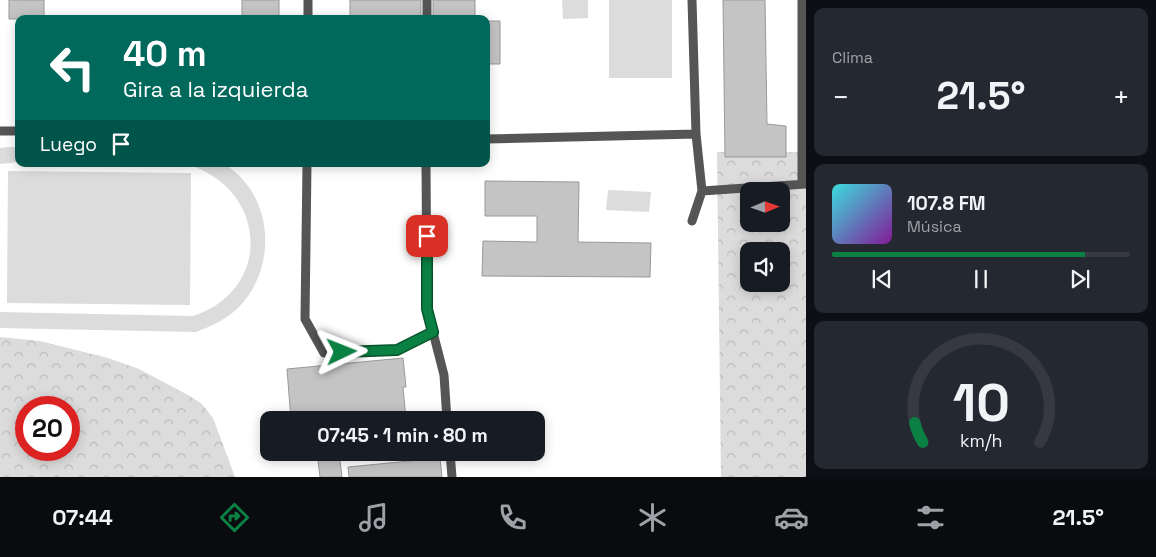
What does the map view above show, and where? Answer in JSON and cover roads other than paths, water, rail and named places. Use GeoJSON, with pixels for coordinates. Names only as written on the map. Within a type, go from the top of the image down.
{"type":"FeatureCollection","features":[{"type":"Feature","properties":{"kind":"lane"},"geometry":{"type":"LineString","coordinates":[[308,0],[308,15]]}},
{"type":"Feature","properties":{"kind":"lane"},"geometry":{"type":"LineString","coordinates":[[427,0],[427,15]]}},
{"type":"Feature","properties":{"kind":"lane"},"geometry":{"type":"LineString","coordinates":[[692,0],[696,134],[702,191],[692,221]]}},
{"type":"Feature","properties":{"kind":"lane"},"geometry":{"type":"LineString","coordinates":[[702,191],[804,184],[802,0]]}},
{"type":"Feature","properties":{"kind":"lane"},"geometry":{"type":"LineString","coordinates":[[0,131],[15,131]]}},
{"type":"Feature","properties":{"kind":"lane"},"geometry":{"type":"LineString","coordinates":[[490,138],[696,134]]}},
{"type":"Feature","properties":{"kind":"lane"},"geometry":{"type":"LineString","coordinates":[[307,167],[306,319],[324,352],[397,350],[433,332]]}},
{"type":"Feature","properties":{"kind":"lane"},"geometry":{"type":"LineString","coordinates":[[426,167],[427,309],[444,375],[446,411]]}},
{"type":"Feature","properties":{"kind":"lane"},"geometry":{"type":"LineString","coordinates":[[451,461],[452,477]]}}]}
